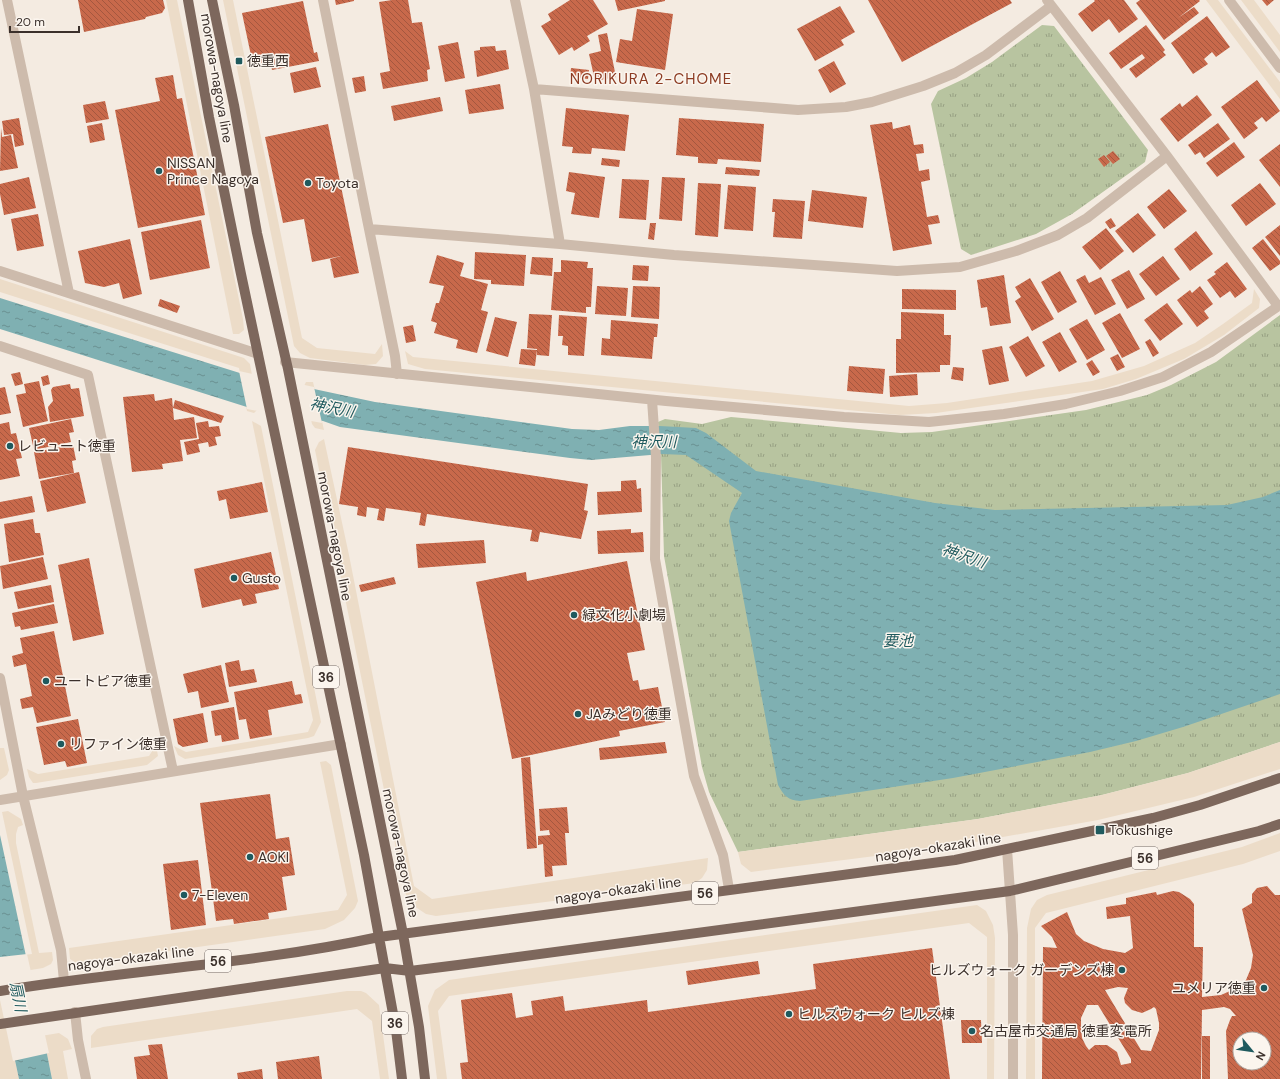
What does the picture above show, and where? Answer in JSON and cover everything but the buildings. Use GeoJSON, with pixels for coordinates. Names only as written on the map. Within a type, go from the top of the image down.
{"type":"FeatureCollection","features":[{"type":"Feature","properties":{"kind":"main road","name":"morowa-nagoya line"},"geometry":{"type":"LineString","coordinates":[[188,0],[209,117],[364,855],[396,1030],[402,1079]]}},
{"type":"Feature","properties":{"kind":"main road","name":"morowa-nagoya line"},"geometry":{"type":"LineString","coordinates":[[212,0],[234,105],[257,233],[299,425],[403,934],[410,971],[425,1079]]}},
{"type":"Feature","properties":{"kind":"main road","name":"nagoya-okazaki line"},"geometry":{"type":"LineString","coordinates":[[0,991],[60,981],[328,948],[379,937],[729,889],[927,865],[1007,850],[1153,818],[1200,805],[1280,778]]}},
{"type":"Feature","properties":{"kind":"main road","name":"56"},"geometry":{"type":"LineString","coordinates":[[0,1024],[385,968],[410,971],[1010,891],[1260,831],[1280,824]]}},
{"type":"Feature","properties":{"kind":"street"},"geometry":{"type":"LineString","coordinates":[[7,0],[68,293]]}},
{"type":"Feature","properties":{"kind":"street"},"geometry":{"type":"LineString","coordinates":[[323,0],[394,350],[397,374]]}},
{"type":"Feature","properties":{"kind":"street"},"geometry":{"type":"LineString","coordinates":[[515,0],[534,89],[560,244]]}},
{"type":"Feature","properties":{"kind":"street"},"geometry":{"type":"LineString","coordinates":[[1229,0],[1280,68]]}},
{"type":"Feature","properties":{"kind":"street"},"geometry":{"type":"LineString","coordinates":[[286,366],[397,374],[652,400],[844,417],[929,422],[1004,414],[1066,404],[1120,391],[1163,377],[1211,352],[1279,305],[1049,3],[986,55],[955,73],[923,86],[872,102],[846,107],[798,110],[534,89]]}},
{"type":"Feature","properties":{"kind":"street"},"geometry":{"type":"LineString","coordinates":[[369,229],[560,244],[674,255],[897,271],[960,267],[1016,251],[1058,235],[1092,214],[1167,156]]}},
{"type":"Feature","properties":{"kind":"street"},"geometry":{"type":"LineString","coordinates":[[0,271],[258,354]]}},
{"type":"Feature","properties":{"kind":"street"},"geometry":{"type":"LineString","coordinates":[[0,346],[88,375],[173,771]]}},
{"type":"Feature","properties":{"kind":"street"},"geometry":{"type":"LineString","coordinates":[[652,400],[656,457],[655,559],[694,776],[723,855],[729,889]]}},
{"type":"Feature","properties":{"kind":"street"},"geometry":{"type":"LineString","coordinates":[[0,678],[23,796],[61,950],[60,981]]}},
{"type":"Feature","properties":{"kind":"street"},"geometry":{"type":"LineString","coordinates":[[0,800],[340,744]]}},
{"type":"Feature","properties":{"kind":"street"},"geometry":{"type":"LineString","coordinates":[[1007,850],[1013,935],[1012,1079]]}},
{"type":"Feature","properties":{"kind":"street"},"geometry":{"type":"LineString","coordinates":[[76,1012],[78,1040],[86,1079]]}},
{"type":"Feature","properties":{"kind":"green space"},"geometry":{"type":"Polygon","coordinates":[[[1042,25],[1054,26],[1148,150],[1145,162],[1072,214],[1036,234],[971,255],[961,249],[931,104],[938,91],[966,78],[992,62],[1042,25]]]}},
{"type":"Feature","properties":{"kind":"green space"},"geometry":{"type":"Polygon","coordinates":[[[1280,315],[1280,742],[1188,773],[1102,795],[978,819],[738,852],[709,792],[702,767],[664,556],[661,454],[658,422],[665,419],[702,424],[731,417],[901,433],[932,432],[1086,410],[1147,395],[1171,385],[1216,362],[1280,315]]]}},
{"type":"Feature","properties":{"kind":"shaded area"},"geometry":{"type":"Polygon","coordinates":[[[166,0],[177,0],[243,319],[244,330],[239,334],[233,334],[166,0]]]}},
{"type":"Feature","properties":{"kind":"shaded area"},"geometry":{"type":"Polygon","coordinates":[[[223,0],[233,0],[302,338],[317,348],[375,354],[382,344],[383,356],[376,364],[365,365],[310,358],[300,353],[294,346],[223,0]]]}},
{"type":"Feature","properties":{"kind":"shaded area"},"geometry":{"type":"Polygon","coordinates":[[[1206,0],[1218,0],[1280,82],[1280,99],[1206,0]]]}},
{"type":"Feature","properties":{"kind":"shaded area"},"geometry":{"type":"Polygon","coordinates":[[[1241,0],[1254,0],[1280,35],[1280,52],[1241,0]]]}},
{"type":"Feature","properties":{"kind":"shaded area"},"geometry":{"type":"Polygon","coordinates":[[[0,279],[244,358],[250,364],[258,409],[254,413],[247,411],[239,368],[0,292],[0,279]]]}},
{"type":"Feature","properties":{"kind":"shaded area"},"geometry":{"type":"Polygon","coordinates":[[[1254,289],[1260,299],[1259,308],[1224,335],[1184,359],[1136,379],[1103,389],[936,413],[900,415],[425,369],[408,364],[405,351],[413,357],[909,406],[947,403],[1092,381],[1144,366],[1195,343],[1223,324],[1252,303],[1254,289]]]}},
{"type":"Feature","properties":{"kind":"shaded area"},"geometry":{"type":"Polygon","coordinates":[[[306,382],[313,382],[324,430],[315,428],[312,424],[304,386],[306,382]]]}},
{"type":"Feature","properties":{"kind":"shaded area"},"geometry":{"type":"Polygon","coordinates":[[[252,421],[261,426],[321,722],[314,736],[308,738],[185,759],[178,755],[174,746],[186,752],[308,732],[313,720],[252,421]]]}},
{"type":"Feature","properties":{"kind":"shaded area"},"geometry":{"type":"Polygon","coordinates":[[[324,439],[349,555],[414,886],[432,899],[708,858],[707,870],[702,878],[695,883],[436,916],[426,914],[411,904],[407,898],[404,888],[315,450],[319,442],[324,439]]]}},
{"type":"Feature","properties":{"kind":"shaded area"},"geometry":{"type":"Polygon","coordinates":[[[1280,742],[1280,769],[1194,797],[1098,820],[953,846],[751,872],[741,864],[738,852],[978,819],[1102,795],[1188,773],[1280,742]]]}},
{"type":"Feature","properties":{"kind":"shaded area"},"geometry":{"type":"Polygon","coordinates":[[[156,745],[158,756],[147,765],[36,783],[33,783],[29,777],[27,769],[38,774],[149,756],[156,745]]]}},
{"type":"Feature","properties":{"kind":"shaded area"},"geometry":{"type":"Polygon","coordinates":[[[0,748],[4,748],[9,770],[7,775],[0,780],[0,748]]]}},
{"type":"Feature","properties":{"kind":"shaded area"},"geometry":{"type":"Polygon","coordinates":[[[326,761],[331,765],[358,901],[355,908],[344,920],[325,929],[78,964],[70,959],[69,948],[338,910],[347,895],[320,762],[326,761]]]}},
{"type":"Feature","properties":{"kind":"shaded area"},"geometry":{"type":"Polygon","coordinates":[[[8,811],[21,819],[23,825],[18,827],[16,843],[39,953],[52,952],[53,960],[51,964],[43,968],[0,975],[0,958],[32,954],[2,812],[8,811]]]}},
{"type":"Feature","properties":{"kind":"shaded area"},"geometry":{"type":"Polygon","coordinates":[[[1280,833],[1280,851],[1243,864],[1046,913],[1035,928],[1035,1079],[1026,1079],[1027,928],[1031,909],[1037,900],[1047,895],[1242,847],[1280,833]]]}},
{"type":"Feature","properties":{"kind":"shaded area"},"geometry":{"type":"Polygon","coordinates":[[[977,905],[986,911],[993,925],[995,938],[994,1079],[987,1079],[987,937],[969,923],[449,996],[438,1011],[447,1079],[437,1079],[428,1006],[435,990],[449,980],[977,905]]]}},
{"type":"Feature","properties":{"kind":"shaded area"},"geometry":{"type":"Polygon","coordinates":[[[347,991],[361,991],[366,993],[379,1005],[389,1079],[380,1079],[372,1021],[357,1009],[91,1048],[91,1036],[97,1029],[103,1027],[347,991]]]}},
{"type":"Feature","properties":{"kind":"shaded area"},"geometry":{"type":"Polygon","coordinates":[[[0,993],[11,1041],[59,1033],[68,1039],[72,1049],[63,1051],[68,1079],[52,1079],[47,1054],[15,1060],[19,1079],[0,1079],[0,993]]]}},
{"type":"Feature","properties":{"kind":"water","name":"要池"},"geometry":{"type":"Polygon","coordinates":[[[0,298],[243,374],[375,402],[572,429],[599,430],[630,426],[696,428],[706,433],[756,471],[935,503],[995,510],[1227,505],[1263,497],[1280,490],[1280,694],[1183,727],[1136,741],[1090,752],[953,778],[800,801],[792,800],[784,795],[778,785],[729,521],[731,513],[742,493],[686,455],[662,454],[591,460],[570,458],[340,427],[323,421],[250,408],[0,329],[0,298]]]}},
{"type":"Feature","properties":{"kind":"water","name":"扇川"},"geometry":{"type":"Polygon","coordinates":[[[0,835],[52,1079],[19,1079],[0,990],[0,835]]]}},
{"type":"Feature","properties":{"kind":"pier"},"geometry":{"type":"Polygon","coordinates":[[[239,371],[314,387],[322,423],[247,409],[239,371]]]}},
{"type":"Feature","properties":{"kind":"pier"},"geometry":{"type":"Polygon","coordinates":[[[27,954],[49,1053],[13,1061],[0,1000],[0,957],[27,954]]]}},
{"type":"Feature","properties":{"kind":"place","name":"徳重西"},"geometry":{"type":"Point","coordinates":[239,61]}},
{"type":"Feature","properties":{"kind":"place","name":"NISSAN Prince Nagoya"},"geometry":{"type":"Point","coordinates":[159,171]}},
{"type":"Feature","properties":{"kind":"place","name":"Toyota"},"geometry":{"type":"Point","coordinates":[308,183]}},
{"type":"Feature","properties":{"kind":"place","name":"レビュート徳重"},"geometry":{"type":"Point","coordinates":[10,446]}},
{"type":"Feature","properties":{"kind":"place","name":"Gusto"},"geometry":{"type":"Point","coordinates":[234,578]}},
{"type":"Feature","properties":{"kind":"place","name":"緑文化小劇場"},"geometry":{"type":"Point","coordinates":[574,615]}},
{"type":"Feature","properties":{"kind":"place","name":"ユートピア徳重"},"geometry":{"type":"Point","coordinates":[46,681]}},
{"type":"Feature","properties":{"kind":"place","name":"JAみどり徳重"},"geometry":{"type":"Point","coordinates":[578,714]}},
{"type":"Feature","properties":{"kind":"place","name":"リファイン徳重"},"geometry":{"type":"Point","coordinates":[61,744]}},
{"type":"Feature","properties":{"kind":"place","name":"Tokushige"},"geometry":{"type":"Point","coordinates":[1100,830]}},
{"type":"Feature","properties":{"kind":"place","name":"AOKI"},"geometry":{"type":"Point","coordinates":[250,857]}},
{"type":"Feature","properties":{"kind":"place","name":"7-Eleven"},"geometry":{"type":"Point","coordinates":[184,895]}},
{"type":"Feature","properties":{"kind":"place","name":"ヒルズウォーク ガーデンズ棟"},"geometry":{"type":"Point","coordinates":[1122,970]}},
{"type":"Feature","properties":{"kind":"place","name":"ユメリア徳重"},"geometry":{"type":"Point","coordinates":[1264,988]}},
{"type":"Feature","properties":{"kind":"place","name":"ヒルズウォーク ヒルズ棟"},"geometry":{"type":"Point","coordinates":[789,1014]}},
{"type":"Feature","properties":{"kind":"place","name":"名古屋市交通局 徳重変電所"},"geometry":{"type":"Point","coordinates":[972,1031]}},
{"type":"Feature","properties":{"kind":"district","name":"NORIKURA 2-CHOME"},"geometry":{"type":"Point","coordinates":[651,79]}},
{"type":"Feature","properties":{"kind":"water label","name":"神沢川"},"geometry":{"type":"Point","coordinates":[332,408]}},
{"type":"Feature","properties":{"kind":"water label","name":"神沢川"},"geometry":{"type":"Point","coordinates":[654,442]}},
{"type":"Feature","properties":{"kind":"water label","name":"神沢川"},"geometry":{"type":"Point","coordinates":[964,556]}}]}
